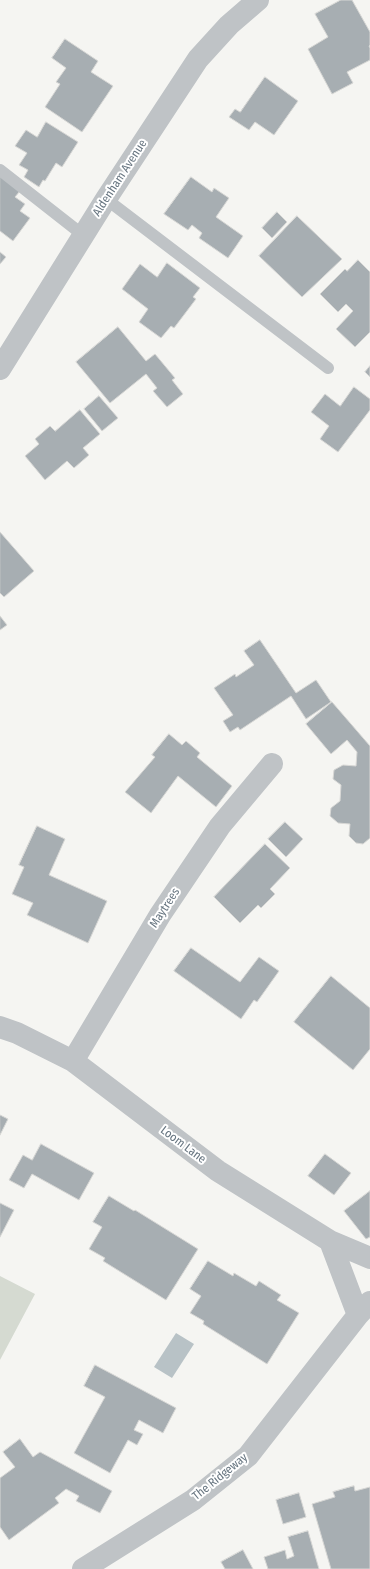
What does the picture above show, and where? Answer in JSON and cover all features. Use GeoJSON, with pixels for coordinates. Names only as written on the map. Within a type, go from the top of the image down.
{"type":"FeatureCollection","features":[{"type":"Feature","properties":{"kind":"street","name":"Aldenham Avenue"},"geometry":{"type":"LineString","coordinates":[[0,369],[83,235],[198,59],[229,25],[258,0]]}},
{"type":"Feature","properties":{"kind":"street","name":"Maytrees"},"geometry":{"type":"LineString","coordinates":[[73,1061],[160,915],[220,826],[272,764]]}},
{"type":"Feature","properties":{"kind":"street","name":"Loom Lane"},"geometry":{"type":"LineString","coordinates":[[0,1027],[17,1033],[73,1061],[218,1171],[330,1241],[370,1258]]}},
{"type":"Feature","properties":{"kind":"street","name":"The Ridgeway"},"geometry":{"type":"LineString","coordinates":[[83,1569],[193,1500],[248,1456],[364,1308],[330,1241]]}},
{"type":"Feature","properties":{"kind":"lane"},"geometry":{"type":"LineString","coordinates":[[0,170],[83,235]]}},
{"type":"Feature","properties":{"kind":"lane"},"geometry":{"type":"LineString","coordinates":[[106,199],[328,368]]}},
{"type":"Feature","properties":{"kind":"shaded area"},"geometry":{"type":"Polygon","coordinates":[[[0,1276],[35,1294],[0,1360],[0,1276]]]}},
{"type":"Feature","properties":{"kind":"shaded area"},"geometry":{"type":"Polygon","coordinates":[[[176,1333],[194,1344],[172,1378],[154,1367],[176,1333]]]}},
{"type":"Feature","properties":{"kind":"building"},"geometry":{"type":"Polygon","coordinates":[[[341,0],[352,0],[370,32],[370,60],[347,72],[353,83],[332,94],[308,49],[328,37],[315,14],[341,0]]]}},
{"type":"Feature","properties":{"kind":"building"},"geometry":{"type":"Polygon","coordinates":[[[65,39],[98,61],[91,72],[113,86],[82,132],[45,107],[60,84],[56,82],[66,68],[52,58],[65,39]]]}},
{"type":"Feature","properties":{"kind":"building"},"geometry":{"type":"Polygon","coordinates":[[[265,77],[298,101],[274,135],[255,122],[249,130],[229,117],[235,109],[240,112],[265,77]]]}},
{"type":"Feature","properties":{"kind":"building"},"geometry":{"type":"Polygon","coordinates":[[[46,122],[78,142],[62,167],[56,163],[45,181],[43,180],[39,187],[24,177],[28,170],[19,165],[27,153],[15,146],[26,130],[37,137],[46,122]]]}},
{"type":"Feature","properties":{"kind":"building"},"geometry":{"type":"Polygon","coordinates":[[[0,176],[20,191],[15,197],[25,204],[20,211],[30,218],[13,241],[0,231],[0,176]]]}},
{"type":"Feature","properties":{"kind":"building"},"geometry":{"type":"Polygon","coordinates":[[[191,177],[212,192],[214,188],[229,198],[216,217],[243,236],[228,258],[199,238],[202,233],[192,225],[188,230],[164,214],[191,177]]]}},
{"type":"Feature","properties":{"kind":"building"},"geometry":{"type":"Polygon","coordinates":[[[277,212],[287,222],[272,238],[262,228],[277,212]]]}},
{"type":"Feature","properties":{"kind":"building"},"geometry":{"type":"Polygon","coordinates":[[[297,216],[342,259],[302,297],[259,256],[297,216]]]}},
{"type":"Feature","properties":{"kind":"building"},"geometry":{"type":"Polygon","coordinates":[[[0,252],[6,257],[0,264],[0,252]]]}},
{"type":"Feature","properties":{"kind":"building"},"geometry":{"type":"Polygon","coordinates":[[[358,260],[370,272],[370,332],[355,347],[336,329],[353,311],[346,304],[338,312],[320,294],[345,269],[347,271],[358,260]]]}},
{"type":"Feature","properties":{"kind":"building"},"geometry":{"type":"Polygon","coordinates":[[[167,263],[200,288],[193,297],[196,299],[174,328],[171,326],[161,338],[139,322],[148,309],[122,289],[140,264],[157,277],[167,263]]]}},
{"type":"Feature","properties":{"kind":"building"},"geometry":{"type":"Polygon","coordinates":[[[118,327],[146,361],[155,354],[175,378],[172,380],[183,394],[167,407],[153,391],[157,388],[146,374],[110,403],[76,362],[118,327]]]}},
{"type":"Feature","properties":{"kind":"building"},"geometry":{"type":"Polygon","coordinates":[[[370,366],[370,377],[365,372],[370,366]]]}},
{"type":"Feature","properties":{"kind":"building"},"geometry":{"type":"Polygon","coordinates":[[[354,387],[370,399],[370,410],[338,452],[320,439],[329,426],[311,412],[325,394],[340,406],[354,387]]]}},
{"type":"Feature","properties":{"kind":"building"},"geometry":{"type":"Polygon","coordinates":[[[99,396],[118,418],[102,431],[84,409],[99,396]]]}},
{"type":"Feature","properties":{"kind":"building"},"geometry":{"type":"Polygon","coordinates":[[[80,410],[100,434],[83,448],[89,455],[74,468],[67,461],[45,480],[25,456],[39,444],[35,439],[50,426],[55,431],[80,410]]]}},
{"type":"Feature","properties":{"kind":"building"},"geometry":{"type":"Polygon","coordinates":[[[0,532],[34,571],[4,597],[0,593],[0,532]]]}},
{"type":"Feature","properties":{"kind":"building"},"geometry":{"type":"Polygon","coordinates":[[[0,616],[7,625],[0,630],[0,616]]]}},
{"type":"Feature","properties":{"kind":"building"},"geometry":{"type":"Polygon","coordinates":[[[260,640],[296,693],[316,680],[331,702],[306,719],[291,696],[240,730],[238,727],[230,732],[223,721],[233,715],[214,688],[235,674],[236,677],[254,665],[244,651],[260,640]]]}},
{"type":"Feature","properties":{"kind":"building"},"geometry":{"type":"Polygon","coordinates":[[[332,702],[370,746],[370,838],[363,844],[356,843],[349,836],[350,824],[338,823],[330,816],[331,808],[340,801],[341,785],[333,779],[334,770],[343,765],[356,766],[357,752],[347,740],[331,754],[306,724],[332,702]]]}},
{"type":"Feature","properties":{"kind":"building"},"geometry":{"type":"Polygon","coordinates":[[[169,734],[182,745],[186,741],[200,753],[197,757],[232,786],[216,807],[178,776],[151,813],[125,792],[155,757],[152,755],[169,734]]]}},
{"type":"Feature","properties":{"kind":"building"},"geometry":{"type":"Polygon","coordinates":[[[285,822],[303,839],[286,857],[268,839],[285,822]]]}},
{"type":"Feature","properties":{"kind":"building"},"geometry":{"type":"Polygon","coordinates":[[[37,826],[65,839],[49,875],[107,901],[88,943],[27,915],[33,903],[12,894],[24,867],[19,865],[37,826]]]}},
{"type":"Feature","properties":{"kind":"building"},"geometry":{"type":"Polygon","coordinates":[[[265,844],[290,868],[270,889],[275,894],[261,908],[258,905],[240,923],[214,897],[265,844]]]}},
{"type":"Feature","properties":{"kind":"building"},"geometry":{"type":"Polygon","coordinates":[[[191,948],[240,982],[259,957],[279,971],[257,1002],[254,1000],[241,1019],[174,971],[191,948]]]}},
{"type":"Feature","properties":{"kind":"building"},"geometry":{"type":"Polygon","coordinates":[[[331,976],[370,1008],[370,1049],[353,1070],[294,1022],[331,976]]]}},
{"type":"Feature","properties":{"kind":"building"},"geometry":{"type":"Polygon","coordinates":[[[0,1115],[8,1119],[0,1135],[0,1115]]]}},
{"type":"Feature","properties":{"kind":"building"},"geometry":{"type":"Polygon","coordinates":[[[41,1144],[94,1173],[79,1200],[32,1174],[24,1188],[9,1180],[23,1155],[32,1160],[41,1144]]]}},
{"type":"Feature","properties":{"kind":"building"},"geometry":{"type":"Polygon","coordinates":[[[325,1154],[351,1173],[334,1195],[308,1176],[325,1154]]]}},
{"type":"Feature","properties":{"kind":"building"},"geometry":{"type":"Polygon","coordinates":[[[370,1191],[370,1237],[366,1239],[344,1211],[370,1191]]]}},
{"type":"Feature","properties":{"kind":"building"},"geometry":{"type":"Polygon","coordinates":[[[109,1196],[134,1211],[135,1210],[198,1249],[166,1300],[103,1261],[105,1258],[89,1249],[102,1227],[93,1222],[109,1196]]]}},
{"type":"Feature","properties":{"kind":"building"},"geometry":{"type":"Polygon","coordinates":[[[0,1203],[14,1210],[0,1237],[0,1203]]]}},
{"type":"Feature","properties":{"kind":"building"},"geometry":{"type":"Polygon","coordinates":[[[208,1261],[233,1276],[234,1273],[256,1286],[259,1281],[281,1295],[277,1300],[299,1313],[267,1364],[203,1324],[204,1321],[190,1313],[201,1296],[190,1289],[208,1261]]]}},
{"type":"Feature","properties":{"kind":"building"},"geometry":{"type":"Polygon","coordinates":[[[95,1365],[176,1408],[163,1433],[139,1420],[134,1430],[143,1434],[137,1445],[128,1440],[110,1473],[74,1453],[105,1397],[84,1386],[95,1365]]]}},
{"type":"Feature","properties":{"kind":"building"},"geometry":{"type":"Polygon","coordinates":[[[20,1439],[33,1457],[40,1452],[112,1491],[100,1513],[76,1501],[79,1496],[66,1489],[55,1498],[59,1503],[9,1540],[0,1527],[0,1478],[15,1467],[3,1452],[20,1439]]]}},
{"type":"Feature","properties":{"kind":"building"},"geometry":{"type":"Polygon","coordinates":[[[354,1486],[355,1491],[370,1487],[370,1569],[331,1569],[312,1504],[335,1497],[333,1492],[354,1486]]]}},
{"type":"Feature","properties":{"kind":"building"},"geometry":{"type":"Polygon","coordinates":[[[299,1493],[306,1517],[283,1524],[276,1500],[299,1493]]]}},
{"type":"Feature","properties":{"kind":"building"},"geometry":{"type":"Polygon","coordinates":[[[308,1531],[319,1569],[268,1569],[264,1557],[285,1550],[287,1559],[294,1556],[288,1537],[308,1531]]]}},
{"type":"Feature","properties":{"kind":"building"},"geometry":{"type":"Polygon","coordinates":[[[243,1550],[253,1569],[225,1569],[221,1562],[243,1550]]]}}]}
